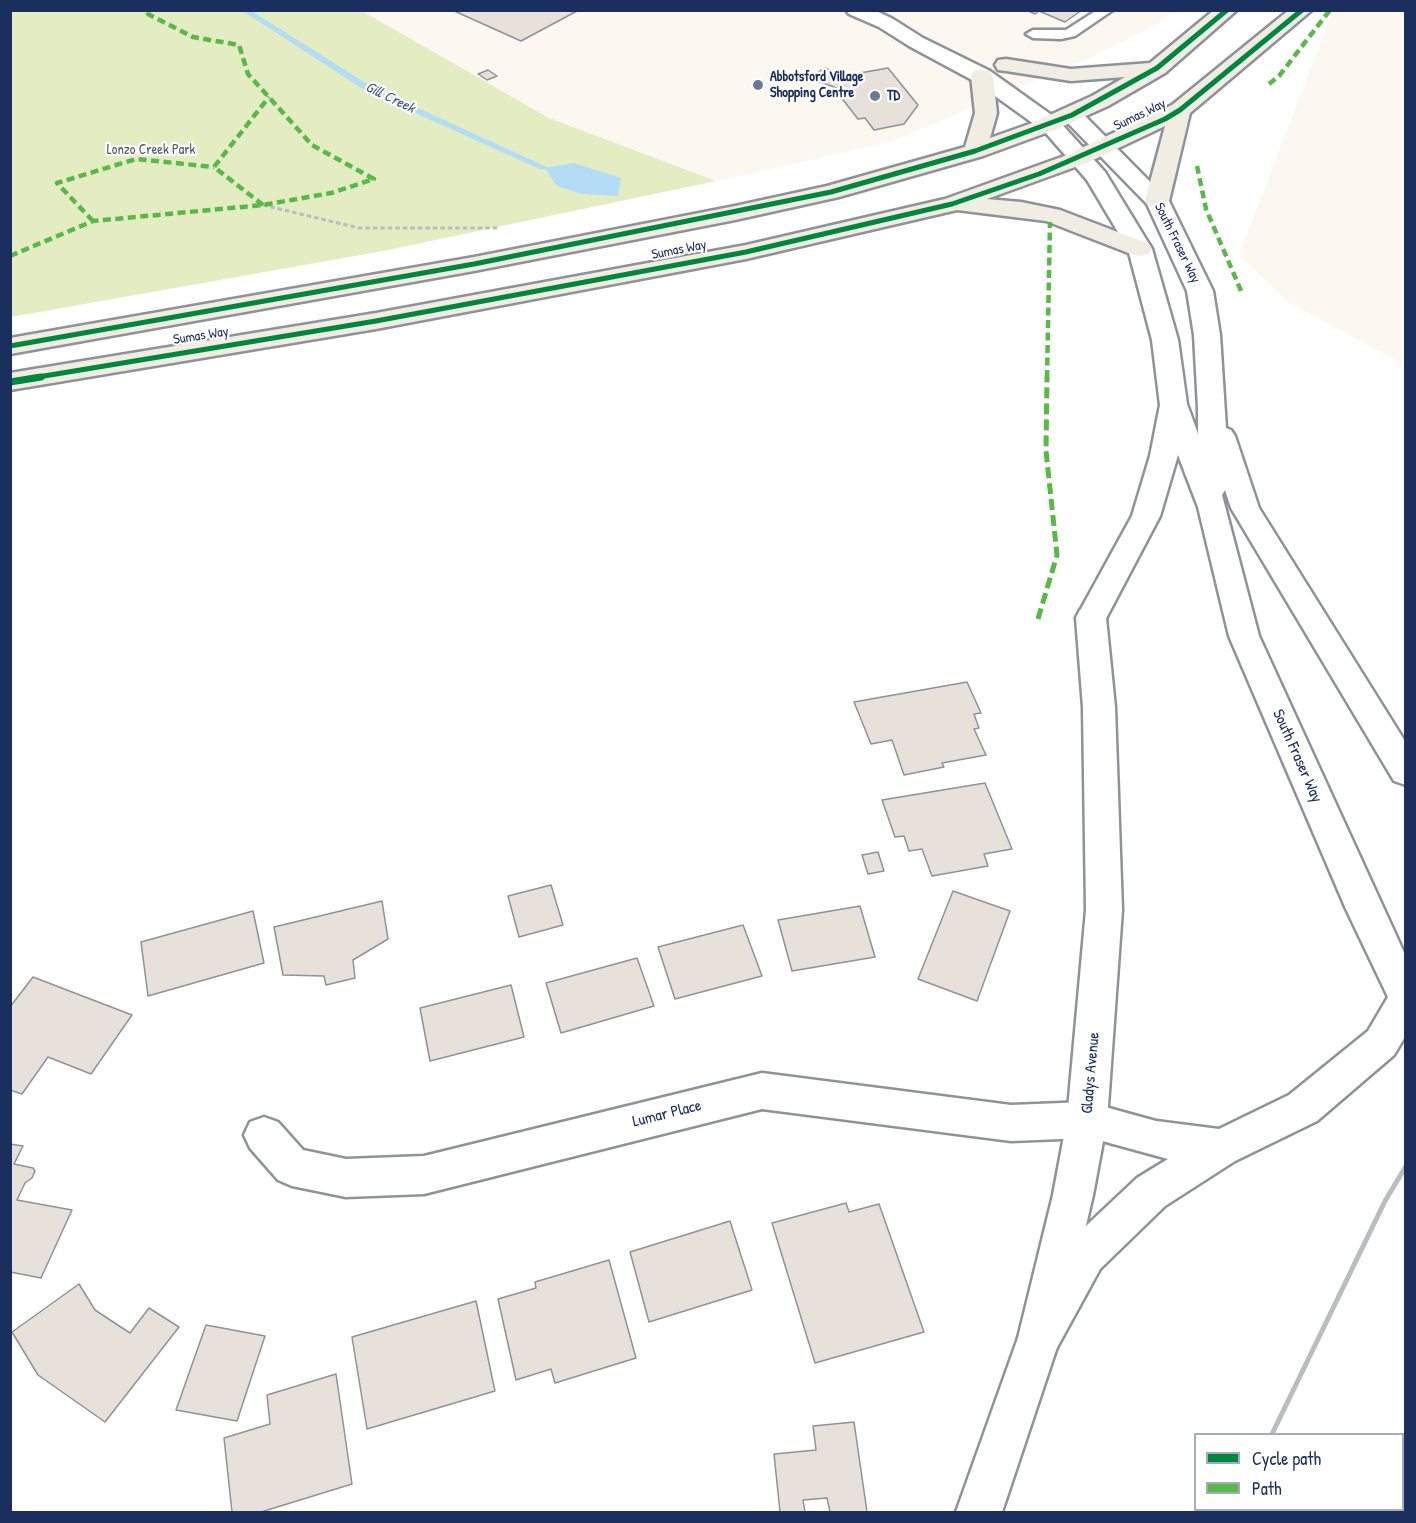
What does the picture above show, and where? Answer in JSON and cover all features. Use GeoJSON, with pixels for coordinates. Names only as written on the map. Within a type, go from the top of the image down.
{"type":"FeatureCollection","features":[{"type":"Feature","properties":{"kind":"highway","name":"Sumas Way"},"geometry":{"type":"LineString","coordinates":[[10,346],[474,264],[831,192],[1061,125],[1156,68],[1227,10]]}},
{"type":"Feature","properties":{"kind":"highway","name":"Sumas Way"},"geometry":{"type":"LineString","coordinates":[[10,382],[376,321],[746,252],[952,204],[1081,157],[1180,110],[1302,10]]}},
{"type":"Feature","properties":{"kind":"highway"},"geometry":{"type":"LineString","coordinates":[[1006,66],[1071,75],[1156,68]]}},
{"type":"Feature","properties":{"kind":"highway"},"geometry":{"type":"LineString","coordinates":[[975,151],[986,113],[982,76]]}},
{"type":"Feature","properties":{"kind":"highway"},"geometry":{"type":"LineString","coordinates":[[1157,201],[1180,110]]}},
{"type":"Feature","properties":{"kind":"highway"},"geometry":{"type":"LineString","coordinates":[[376,321],[566,272],[903,194],[1004,163],[1061,125]]}},
{"type":"Feature","properties":{"kind":"highway"},"geometry":{"type":"LineString","coordinates":[[952,204],[1021,209],[1052,215],[1140,249]]}},
{"type":"Feature","properties":{"kind":"main road","name":"South Fraser Way"},"geometry":{"type":"LineString","coordinates":[[856,10],[886,23],[916,42],[982,76],[1061,125],[1104,147],[1157,201],[1200,291],[1207,335],[1212,408],[1212,507]]}},
{"type":"Feature","properties":{"kind":"main road","name":"South Fraser Way"},"geometry":{"type":"LineString","coordinates":[[886,23],[933,32],[1006,66],[1045,95],[1061,125],[1102,186],[1140,249],[1165,340],[1173,404],[1212,507],[1244,636],[1364,909],[1406,998]]}},
{"type":"Feature","properties":{"kind":"main road","name":"Gladys Avenue"},"geometry":{"type":"LineString","coordinates":[[979,1512],[1040,1338],[1073,1196],[1087,1120],[1104,910],[1099,707],[1091,618],[1146,516],[1164,456],[1173,404]]}},
{"type":"Feature","properties":{"kind":"main road"},"geometry":{"type":"LineString","coordinates":[[1212,408],[1245,508],[1406,772]]}},
{"type":"Feature","properties":{"kind":"main road"},"geometry":{"type":"LineString","coordinates":[[1040,1338],[1084,1255],[1151,1192],[1221,1148],[1303,1108],[1381,1043],[1406,998]]}},
{"type":"Feature","properties":{"kind":"main road","name":"Lumar Place"},"geometry":{"type":"LineString","coordinates":[[264,1135],[292,1167],[346,1178],[424,1175],[762,1090],[1011,1124],[1087,1120],[1156,1139],[1221,1148]]}},
{"type":"Feature","properties":{"kind":"lane"},"geometry":{"type":"LineString","coordinates":[[1033,34],[1070,33],[1107,10]]}},
{"type":"Feature","properties":{"kind":"path"},"geometry":{"type":"LineString","coordinates":[[263,205],[359,228],[500,228]]}},
{"type":"Feature","properties":{"kind":"shaded area","name":"Abbotsford Village Shopping Centre"},"geometry":{"type":"Polygon","coordinates":[[[362,11],[1172,11],[1158,24],[1096,55],[890,142],[716,181],[549,118],[362,11]]]}},
{"type":"Feature","properties":{"kind":"shaded area"},"geometry":{"type":"Polygon","coordinates":[[[1333,11],[1405,11],[1405,365],[1288,302],[1239,255],[1333,11]]]}},
{"type":"Feature","properties":{"kind":"green space","name":"Lonzo Creek Park"},"geometry":{"type":"Polygon","coordinates":[[[10,11],[362,11],[549,118],[716,181],[383,251],[11,317],[10,11]]]}},
{"type":"Feature","properties":{"kind":"water"},"geometry":{"type":"Polygon","coordinates":[[[574,163],[621,178],[618,196],[582,194],[557,186],[545,168],[574,163]]]}},
{"type":"Feature","properties":{"kind":"building"},"geometry":{"type":"Polygon","coordinates":[[[452,10],[595,10],[577,11],[521,41],[452,10]]]}},
{"type":"Feature","properties":{"kind":"building"},"geometry":{"type":"Polygon","coordinates":[[[1026,10],[1082,10],[1065,22],[1039,11],[1035,14],[1026,10]]]}},
{"type":"Feature","properties":{"kind":"building","name":"TD"},"geometry":{"type":"Polygon","coordinates":[[[825,68],[843,76],[888,68],[918,105],[904,124],[874,130],[865,118],[858,119],[837,92],[845,91],[809,78],[825,68]]]}},
{"type":"Feature","properties":{"kind":"building"},"geometry":{"type":"Polygon","coordinates":[[[488,70],[497,76],[487,80],[478,74],[488,70]]]}},
{"type":"Feature","properties":{"kind":"building"},"geometry":{"type":"Polygon","coordinates":[[[967,682],[981,713],[974,714],[979,728],[974,729],[986,755],[942,763],[944,767],[904,775],[892,740],[871,744],[854,702],[967,682]]]}},
{"type":"Feature","properties":{"kind":"building"},"geometry":{"type":"Polygon","coordinates":[[[985,783],[1012,849],[984,854],[988,866],[932,876],[922,849],[909,851],[904,836],[895,837],[882,800],[985,783]]]}},
{"type":"Feature","properties":{"kind":"building"},"geometry":{"type":"Polygon","coordinates":[[[878,852],[884,871],[868,874],[862,855],[878,852]]]}},
{"type":"Feature","properties":{"kind":"building"},"geometry":{"type":"Polygon","coordinates":[[[551,885],[563,925],[519,937],[508,896],[551,885]]]}},
{"type":"Feature","properties":{"kind":"building"},"geometry":{"type":"Polygon","coordinates":[[[953,891],[1010,911],[977,1001],[918,979],[953,891]]]}},
{"type":"Feature","properties":{"kind":"building"},"geometry":{"type":"Polygon","coordinates":[[[382,901],[388,939],[353,960],[355,978],[326,985],[324,976],[283,975],[274,927],[382,901]]]}},
{"type":"Feature","properties":{"kind":"building"},"geometry":{"type":"Polygon","coordinates":[[[860,906],[875,957],[792,971],[778,920],[860,906]]]}},
{"type":"Feature","properties":{"kind":"building"},"geometry":{"type":"Polygon","coordinates":[[[253,911],[264,963],[148,996],[141,942],[253,911]]]}},
{"type":"Feature","properties":{"kind":"building"},"geometry":{"type":"Polygon","coordinates":[[[743,925],[762,976],[675,999],[658,947],[743,925]]]}},
{"type":"Feature","properties":{"kind":"building"},"geometry":{"type":"Polygon","coordinates":[[[637,958],[654,1006],[561,1033],[546,983],[637,958]]]}},
{"type":"Feature","properties":{"kind":"building"},"geometry":{"type":"Polygon","coordinates":[[[33,977],[132,1015],[91,1074],[48,1057],[22,1094],[10,1090],[10,1007],[33,977]]]}},
{"type":"Feature","properties":{"kind":"building"},"geometry":{"type":"Polygon","coordinates":[[[511,985],[524,1037],[430,1061],[420,1008],[511,985]]]}},
{"type":"Feature","properties":{"kind":"building"},"geometry":{"type":"Polygon","coordinates":[[[10,1144],[23,1146],[14,1164],[33,1168],[35,1171],[32,1178],[25,1183],[17,1200],[72,1210],[41,1278],[10,1272],[10,1144]]]}},
{"type":"Feature","properties":{"kind":"building"},"geometry":{"type":"Polygon","coordinates":[[[846,1203],[849,1212],[879,1204],[924,1332],[815,1363],[772,1223],[846,1203]]]}},
{"type":"Feature","properties":{"kind":"building"},"geometry":{"type":"Polygon","coordinates":[[[730,1221],[752,1290],[649,1322],[630,1252],[730,1221]]]}},
{"type":"Feature","properties":{"kind":"building"},"geometry":{"type":"Polygon","coordinates":[[[609,1260],[636,1358],[555,1383],[551,1369],[516,1380],[498,1299],[536,1288],[535,1282],[609,1260]]]}},
{"type":"Feature","properties":{"kind":"building"},"geometry":{"type":"Polygon","coordinates":[[[79,1284],[95,1310],[130,1333],[149,1308],[179,1327],[105,1422],[38,1375],[12,1332],[79,1284]]]}},
{"type":"Feature","properties":{"kind":"building"},"geometry":{"type":"Polygon","coordinates":[[[476,1301],[495,1391],[367,1429],[352,1337],[476,1301]]]}},
{"type":"Feature","properties":{"kind":"building"},"geometry":{"type":"Polygon","coordinates":[[[206,1325],[265,1336],[237,1421],[176,1410],[206,1325]]]}},
{"type":"Feature","properties":{"kind":"building"},"geometry":{"type":"Polygon","coordinates":[[[336,1374],[352,1484],[261,1512],[232,1512],[224,1438],[270,1424],[267,1395],[336,1374]]]}},
{"type":"Feature","properties":{"kind":"building"},"geometry":{"type":"Polygon","coordinates":[[[854,1422],[867,1512],[830,1512],[827,1498],[803,1500],[805,1512],[780,1512],[774,1454],[816,1450],[813,1426],[854,1422]]]}},
{"type":"Feature","properties":{"kind":"waterway","name":"Gill Creek"},"geometry":{"type":"LineString","coordinates":[[244,10],[369,89],[545,168]]}},
{"type":"Feature","properties":{"kind":"railway"},"geometry":{"type":"LineString","coordinates":[[1272,1433],[1385,1201],[1406,1166]]}},
{"type":"Feature","properties":{"kind":"marked path"},"geometry":{"type":"LineString","coordinates":[[10,256],[93,221],[263,205],[331,193],[374,179],[312,145],[248,74],[239,45],[193,37],[148,14],[147,10]]}},
{"type":"Feature","properties":{"kind":"marked path"},"geometry":{"type":"LineString","coordinates":[[1269,84],[1279,76],[1330,10]]}},
{"type":"Feature","properties":{"kind":"marked path"},"geometry":{"type":"LineString","coordinates":[[263,205],[214,167],[269,97]]}},
{"type":"Feature","properties":{"kind":"marked path"},"geometry":{"type":"LineString","coordinates":[[93,221],[57,183],[136,159],[214,167]]}},
{"type":"Feature","properties":{"kind":"marked path"},"geometry":{"type":"LineString","coordinates":[[1197,166],[1206,209],[1242,293]]}},
{"type":"Feature","properties":{"kind":"marked path"},"geometry":{"type":"LineString","coordinates":[[1038,619],[1057,555],[1046,451],[1050,222]]}},
{"type":"Feature","properties":{"kind":"cycle path"},"geometry":{"type":"LineString","coordinates":[[10,346],[474,264],[831,192],[975,151],[1072,115],[1157,68],[1227,10]]}},
{"type":"Feature","properties":{"kind":"cycle path"},"geometry":{"type":"LineString","coordinates":[[10,382],[376,321],[746,252],[952,204],[1039,174],[1165,119],[1180,110],[1302,10]]}},
{"type":"Feature","properties":{"kind":"place","name":"Abbotsford Village Shopping Centre"},"geometry":{"type":"Point","coordinates":[758,85]}},
{"type":"Feature","properties":{"kind":"place","name":"TD"},"geometry":{"type":"Point","coordinates":[875,96]}}]}
